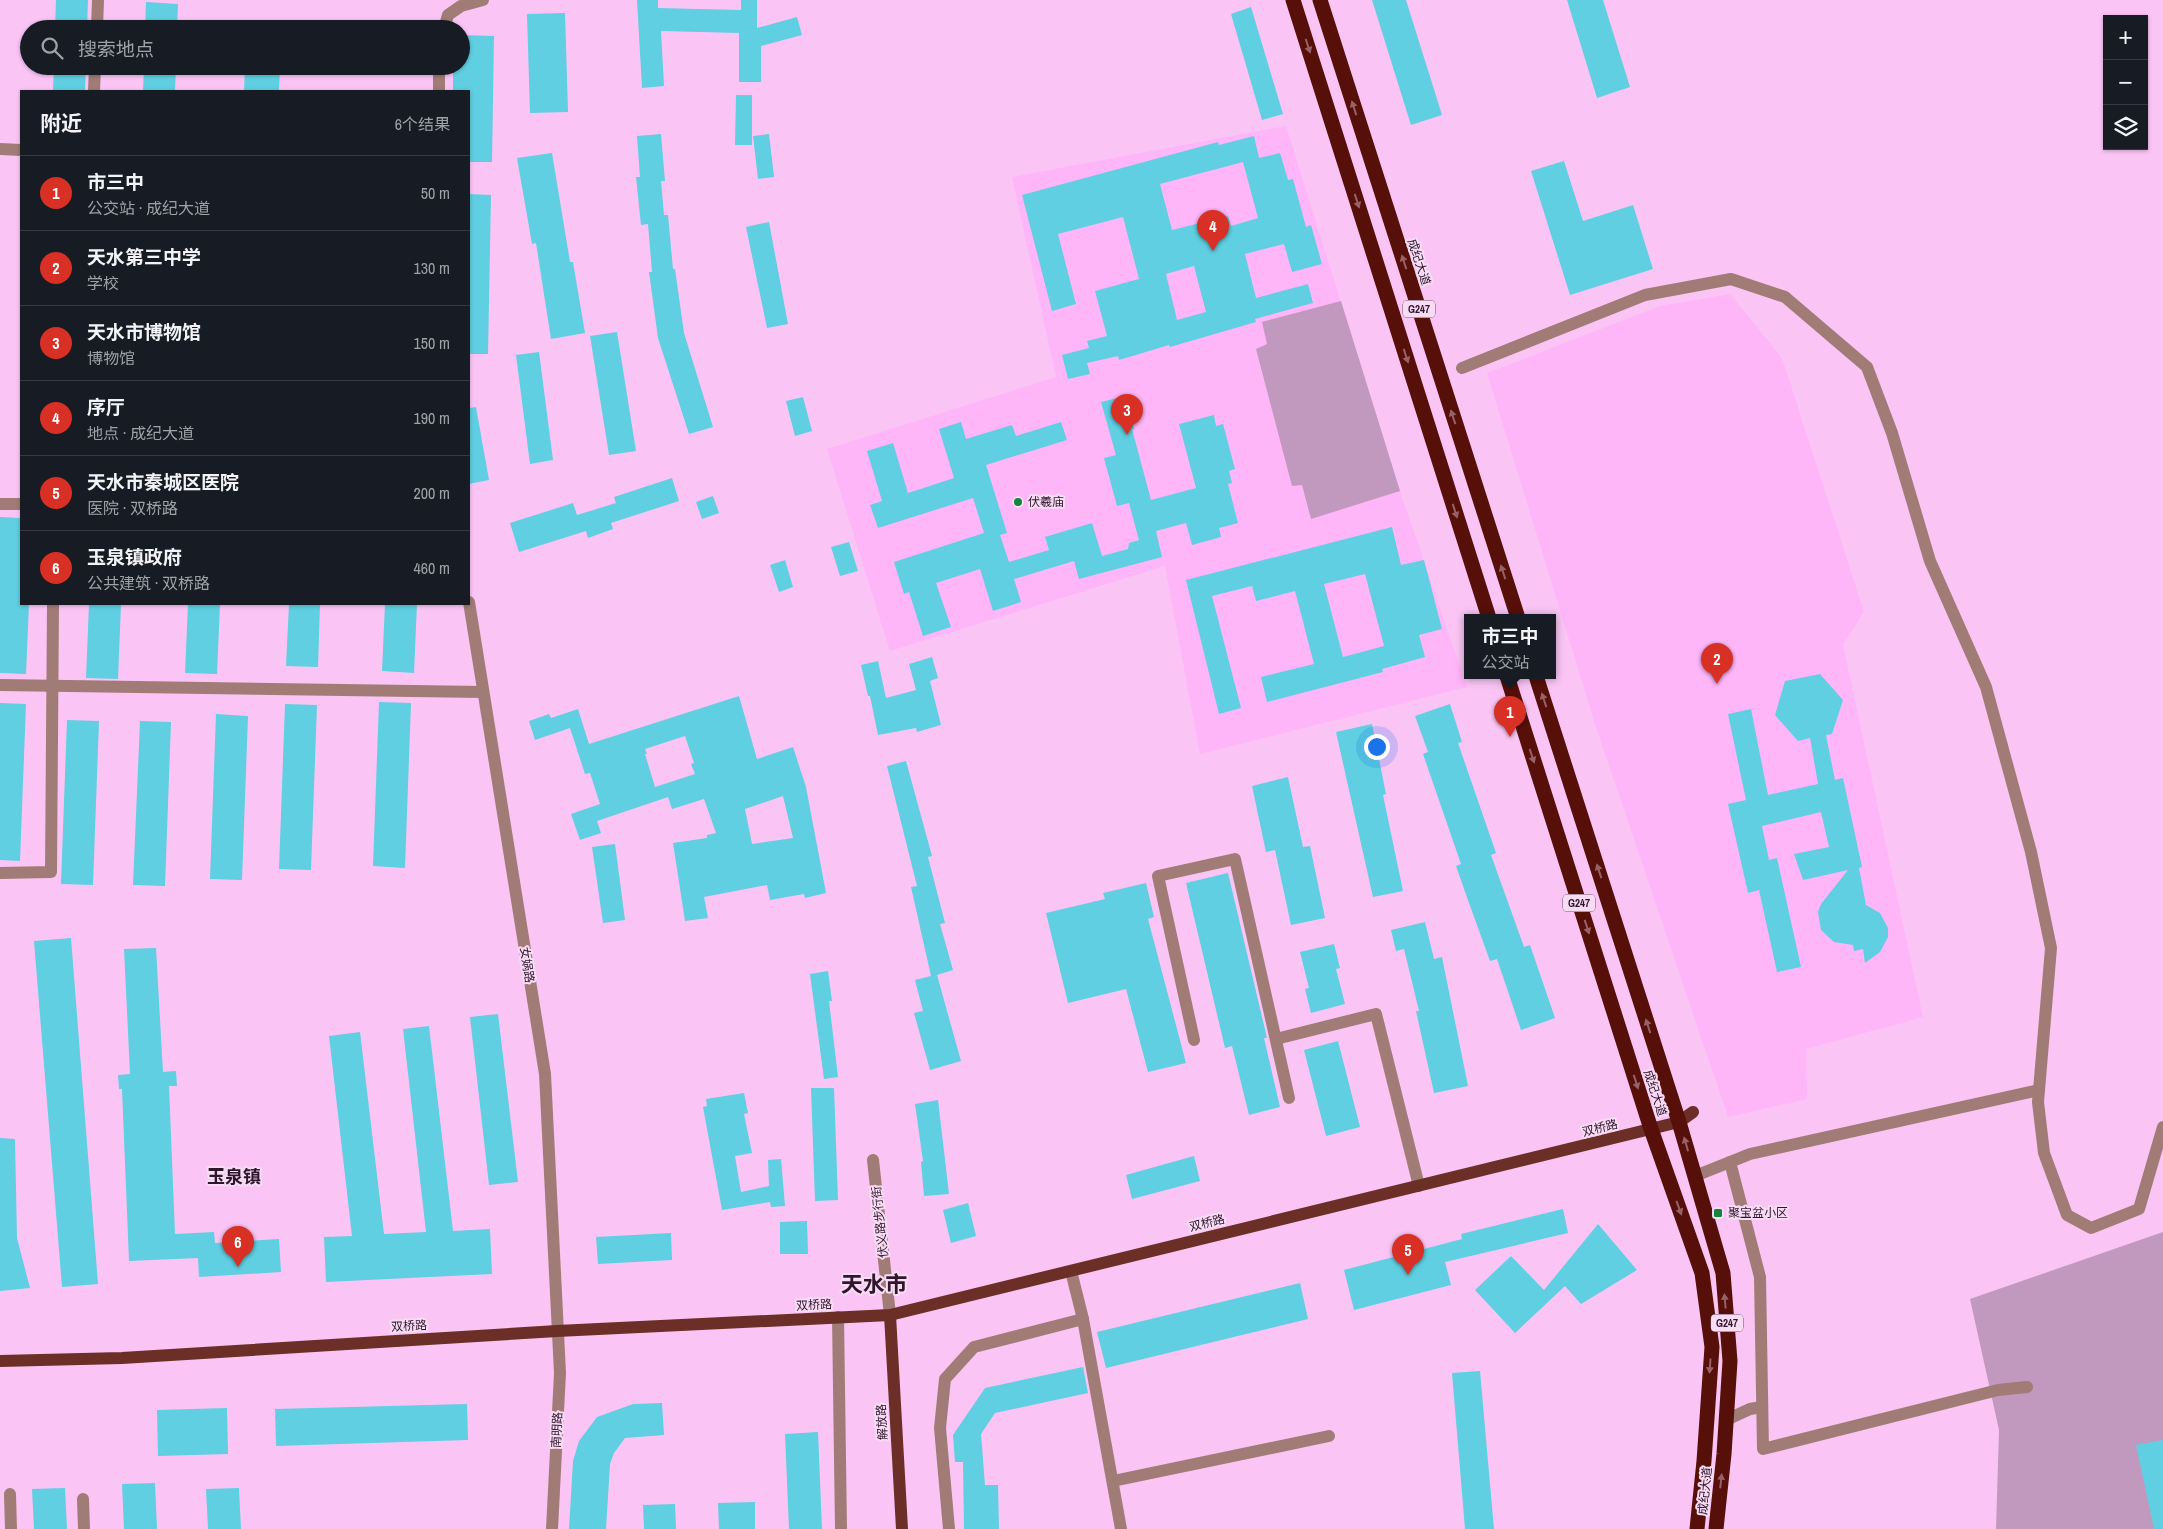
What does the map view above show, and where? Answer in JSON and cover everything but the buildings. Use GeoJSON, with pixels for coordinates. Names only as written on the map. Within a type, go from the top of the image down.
{"type":"FeatureCollection","features":[{"type":"Feature","properties":{"kind":"highway","name":"G247"},"geometry":{"type":"LineString","coordinates":[[1293,0],[1488,614]]}},
{"type":"Feature","properties":{"kind":"highway","name":"成纪大道"},"geometry":{"type":"LineString","coordinates":[[1320,0],[1517,614]]}},
{"type":"Feature","properties":{"kind":"highway","name":"成纪大道"},"geometry":{"type":"LineString","coordinates":[[1508,679],[1651,1129],[1702,1273],[1712,1347],[1697,1529]]}},
{"type":"Feature","properties":{"kind":"highway","name":"成纪大道"},"geometry":{"type":"LineString","coordinates":[[1537,679],[1680,1122],[1723,1273],[1730,1361],[1716,1529]]}},
{"type":"Feature","properties":{"kind":"main road","name":"双桥路"},"geometry":{"type":"LineString","coordinates":[[0,1361],[132,1357],[558,1331],[890,1314],[1680,1122],[1693,1112]]}},
{"type":"Feature","properties":{"kind":"main road","name":"解放路"},"geometry":{"type":"LineString","coordinates":[[890,1314],[902,1529]]}},
{"type":"Feature","properties":{"kind":"street"},"geometry":{"type":"LineString","coordinates":[[97,20],[98,0]]}},
{"type":"Feature","properties":{"kind":"street"},"geometry":{"type":"LineString","coordinates":[[447,20],[448,15],[462,6],[483,0]]}},
{"type":"Feature","properties":{"kind":"street"},"geometry":{"type":"LineString","coordinates":[[94,90],[95,75]]}},
{"type":"Feature","properties":{"kind":"street"},"geometry":{"type":"LineString","coordinates":[[439,75],[439,90]]}},
{"type":"Feature","properties":{"kind":"street"},"geometry":{"type":"LineString","coordinates":[[0,149],[20,150]]}},
{"type":"Feature","properties":{"kind":"street"},"geometry":{"type":"LineString","coordinates":[[1462,368],[1645,295],[1731,279],[1785,297],[1867,367],[1892,433],[1930,561],[1986,688],[2031,852],[2051,948],[2038,1102],[2044,1153],[2067,1215],[2091,1228],[2139,1209],[2163,1126]]}},
{"type":"Feature","properties":{"kind":"street"},"geometry":{"type":"LineString","coordinates":[[0,504],[20,504]]}},
{"type":"Feature","properties":{"kind":"street"},"geometry":{"type":"LineString","coordinates":[[0,873],[51,872],[52,605]]}},
{"type":"Feature","properties":{"kind":"street","name":"女娲路"},"geometry":{"type":"LineString","coordinates":[[469,605],[545,1074],[558,1331]]}},
{"type":"Feature","properties":{"kind":"street"},"geometry":{"type":"LineString","coordinates":[[0,685],[483,692]]}},
{"type":"Feature","properties":{"kind":"street"},"geometry":{"type":"LineString","coordinates":[[1194,1040],[1158,876],[1235,859],[1289,1098]]}},
{"type":"Feature","properties":{"kind":"street"},"geometry":{"type":"LineString","coordinates":[[1276,1039],[1376,1014],[1419,1186]]}},
{"type":"Feature","properties":{"kind":"street"},"geometry":{"type":"LineString","coordinates":[[1695,1176],[1750,1154],[2039,1090]]}},
{"type":"Feature","properties":{"kind":"street","name":"伏义路步行街"},"geometry":{"type":"LineString","coordinates":[[873,1160],[890,1314]]}},
{"type":"Feature","properties":{"kind":"street"},"geometry":{"type":"LineString","coordinates":[[1730,1162],[1760,1277],[1763,1449],[1998,1390],[2027,1387]]}},
{"type":"Feature","properties":{"kind":"street"},"geometry":{"type":"LineString","coordinates":[[1071,1270],[1083,1319],[1121,1529]]}},
{"type":"Feature","properties":{"kind":"street"},"geometry":{"type":"LineString","coordinates":[[838,1317],[842,1529]]}},
{"type":"Feature","properties":{"kind":"street"},"geometry":{"type":"LineString","coordinates":[[949,1529],[940,1428],[945,1379],[974,1347],[1083,1319]]}},
{"type":"Feature","properties":{"kind":"street","name":"南明路"},"geometry":{"type":"LineString","coordinates":[[552,1529],[560,1373],[558,1331]]}},
{"type":"Feature","properties":{"kind":"street"},"geometry":{"type":"LineString","coordinates":[[1726,1420],[1750,1409],[1762,1407]]}},
{"type":"Feature","properties":{"kind":"street"},"geometry":{"type":"LineString","coordinates":[[1113,1482],[1329,1436]]}},
{"type":"Feature","properties":{"kind":"street"},"geometry":{"type":"LineString","coordinates":[[10,1494],[11,1529]]}},
{"type":"Feature","properties":{"kind":"street"},"geometry":{"type":"LineString","coordinates":[[83,1500],[84,1529]]}},
{"type":"Feature","properties":{"kind":"shaded area"},"geometry":{"type":"Polygon","coordinates":[[[1286,126],[1400,491],[1467,687],[1200,754],[1165,566],[890,651],[827,449],[1056,377],[1012,177],[1286,126]]]}},
{"type":"Feature","properties":{"kind":"shaded area"},"geometry":{"type":"Polygon","coordinates":[[[1730,294],[1782,358],[1864,612],[1843,645],[1923,1017],[1806,1049],[1807,1099],[1728,1117],[1595,724],[1487,373],[1660,306],[1730,294]]]}},
{"type":"Feature","properties":{"kind":"shaded area"},"geometry":{"type":"Polygon","coordinates":[[[1341,301],[1400,491],[1311,519],[1302,485],[1292,486],[1256,349],[1267,344],[1262,322],[1341,301]]]}},
{"type":"Feature","properties":{"kind":"shaded area"},"geometry":{"type":"Polygon","coordinates":[[[2163,1232],[2163,1529],[1996,1529],[1999,1430],[1970,1299],[2163,1232]]]}},
{"type":"Feature","properties":{"kind":"place","name":"序厅"},"geometry":{"type":"Point","coordinates":[1213,251]}},
{"type":"Feature","properties":{"kind":"place","name":"天水市博物馆"},"geometry":{"type":"Point","coordinates":[1127,435]}},
{"type":"Feature","properties":{"kind":"place","name":"伏羲庙"},"geometry":{"type":"Point","coordinates":[1018,502]}},
{"type":"Feature","properties":{"kind":"place","name":"天水第三中学"},"geometry":{"type":"Point","coordinates":[1717,684]}},
{"type":"Feature","properties":{"kind":"place","name":"市三中"},"geometry":{"type":"Point","coordinates":[1510,737]}},
{"type":"Feature","properties":{"kind":"place","name":"聚宝盆小区"},"geometry":{"type":"Point","coordinates":[1718,1213]}},
{"type":"Feature","properties":{"kind":"place","name":"玉泉镇政府"},"geometry":{"type":"Point","coordinates":[238,1267]}},
{"type":"Feature","properties":{"kind":"place","name":"天水市秦城区医院"},"geometry":{"type":"Point","coordinates":[1408,1275]}},
{"type":"Feature","properties":{"kind":"district","name":"玉泉镇"},"geometry":{"type":"Point","coordinates":[234,1177]}},
{"type":"Feature","properties":{"kind":"district","name":"天水市"},"geometry":{"type":"Point","coordinates":[874,1284]}}]}
